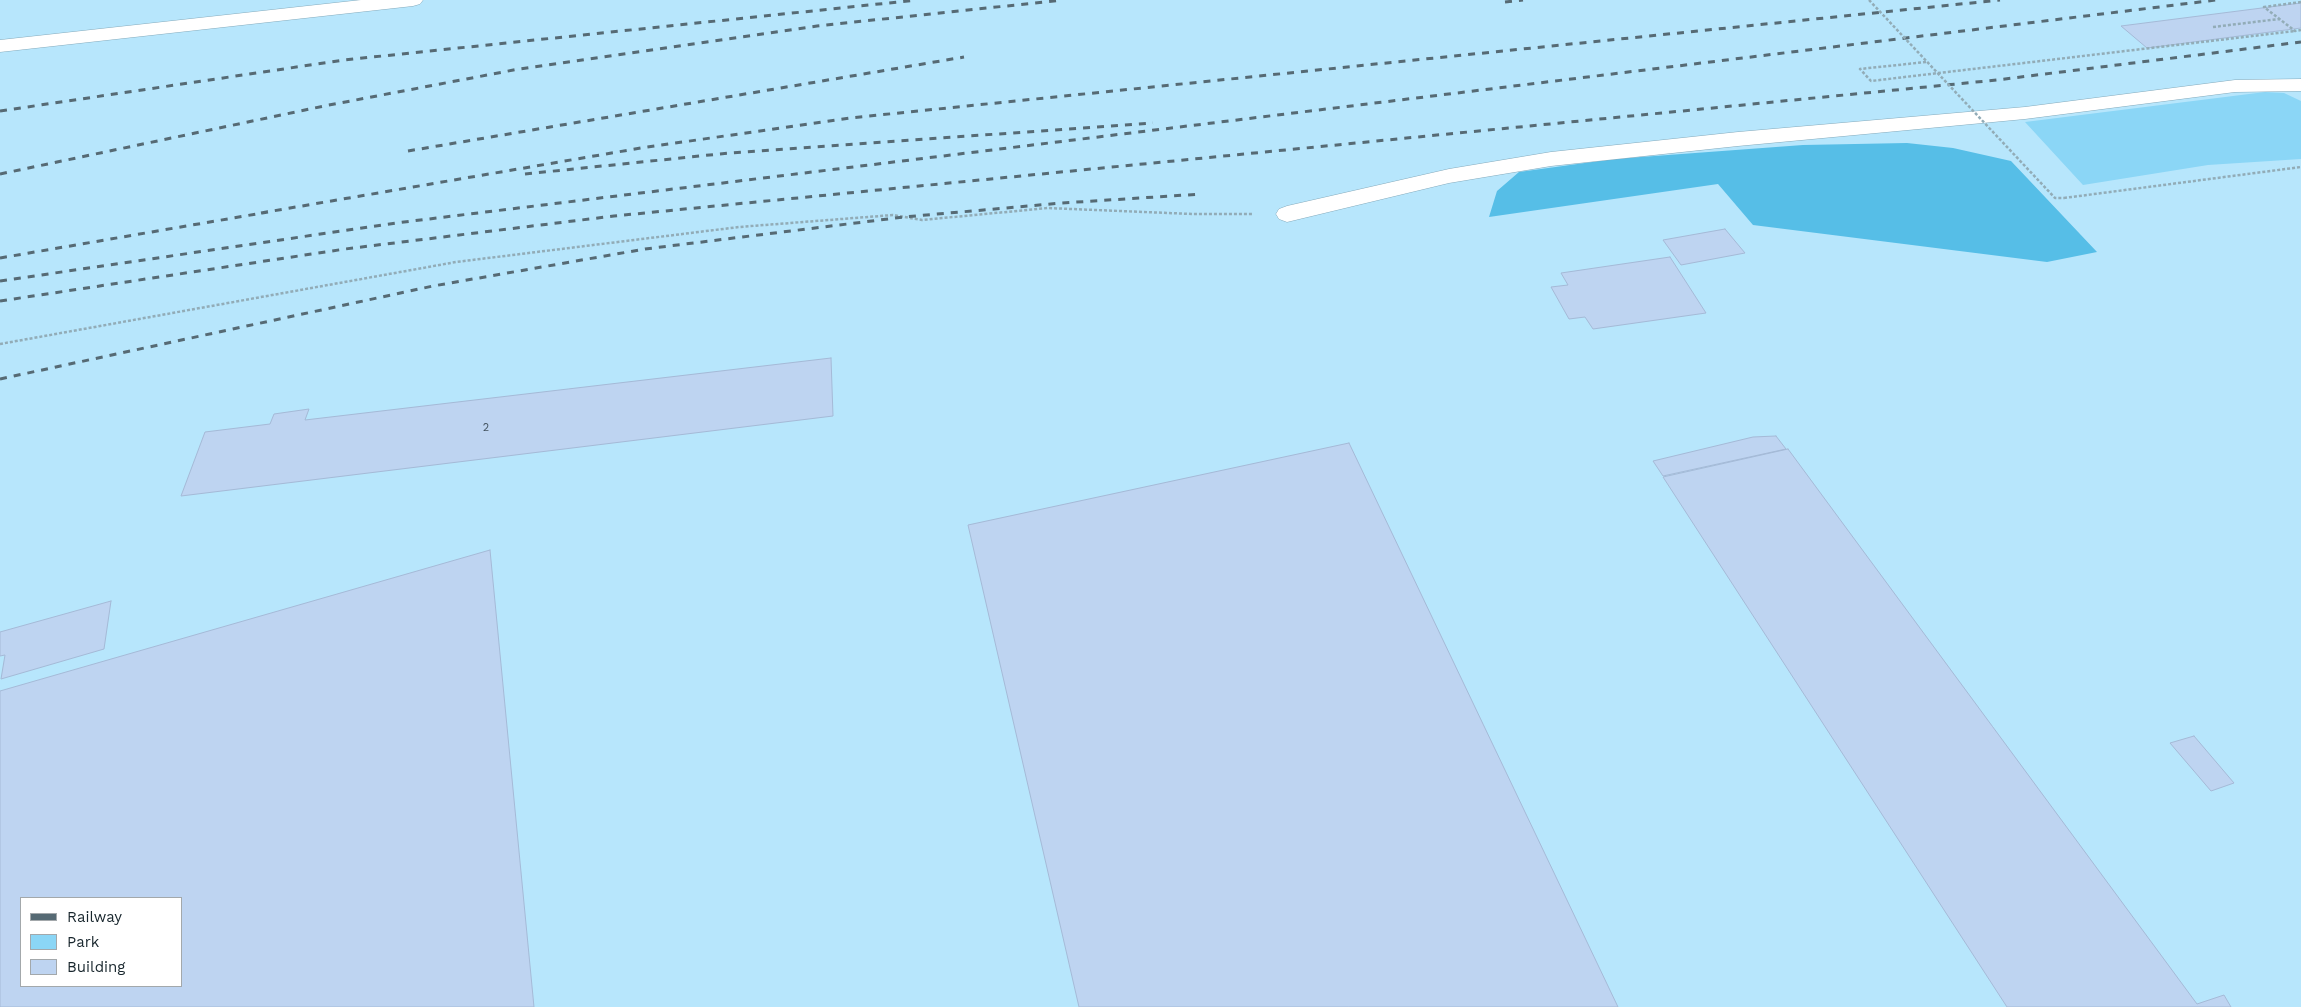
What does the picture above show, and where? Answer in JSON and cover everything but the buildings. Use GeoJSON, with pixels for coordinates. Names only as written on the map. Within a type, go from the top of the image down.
{"type":"FeatureCollection","features":[{"type":"Feature","properties":{"kind":"lane"},"geometry":{"type":"LineString","coordinates":[[0,46],[413,0]]}},
{"type":"Feature","properties":{"kind":"lane"},"geometry":{"type":"LineString","coordinates":[[1287,214],[1449,176],[1552,159],[1738,139],[2025,113],[2235,86],[2301,85]]}},
{"type":"Feature","properties":{"kind":"path"},"geometry":{"type":"LineString","coordinates":[[1868,0],[2055,198],[2301,167]]}},
{"type":"Feature","properties":{"kind":"path"},"geometry":{"type":"LineString","coordinates":[[2294,30],[2264,7],[2301,2]]}},
{"type":"Feature","properties":{"kind":"path"},"geometry":{"type":"LineString","coordinates":[[2213,27],[2279,18]]}},
{"type":"Feature","properties":{"kind":"path"},"geometry":{"type":"LineString","coordinates":[[1926,62],[1860,69],[1872,82],[2301,30]]}},
{"type":"Feature","properties":{"kind":"path"},"geometry":{"type":"LineString","coordinates":[[0,344],[456,262],[739,227],[893,215],[922,220],[1048,208],[1085,208],[1192,214],[1287,214]]}},
{"type":"Feature","properties":{"kind":"shaded area"},"geometry":{"type":"Polygon","coordinates":[[[0,0],[2301,0],[2301,1007],[0,1007],[0,0]]]}},
{"type":"Feature","properties":{"kind":"shaded area"},"geometry":{"type":"Polygon","coordinates":[[[1907,143],[1953,148],[2011,161],[2097,252],[2047,262],[1753,225],[1718,184],[1489,217],[1497,191],[1519,172],[1614,159],[1803,145],[1907,143]]]}},
{"type":"Feature","properties":{"kind":"green space"},"geometry":{"type":"Polygon","coordinates":[[[2265,92],[2284,93],[2301,101],[2301,159],[2208,165],[2083,185],[2025,122],[2265,92]]]}},
{"type":"Feature","properties":{"kind":"railway"},"geometry":{"type":"LineString","coordinates":[[0,111],[344,60],[917,0]]}},
{"type":"Feature","properties":{"kind":"railway"},"geometry":{"type":"LineString","coordinates":[[0,174],[324,106],[519,69],[817,26],[1063,0]]}},
{"type":"Feature","properties":{"kind":"railway"},"geometry":{"type":"LineString","coordinates":[[1505,2],[1523,0]]}},
{"type":"Feature","properties":{"kind":"railway"},"geometry":{"type":"LineString","coordinates":[[261,213],[641,148],[850,118],[2000,0]]}},
{"type":"Feature","properties":{"kind":"railway"},"geometry":{"type":"LineString","coordinates":[[0,281],[396,223],[2216,0]]}},
{"type":"Feature","properties":{"kind":"railway"},"geometry":{"type":"LineString","coordinates":[[0,301],[345,249],[614,216],[1997,80],[2301,42]]}},
{"type":"Feature","properties":{"kind":"railway"},"geometry":{"type":"LineString","coordinates":[[408,151],[964,57]]}},
{"type":"Feature","properties":{"kind":"railway"},"geometry":{"type":"LineString","coordinates":[[525,174],[729,153],[1153,123]]}},
{"type":"Feature","properties":{"kind":"railway"},"geometry":{"type":"LineString","coordinates":[[0,379],[433,286],[645,249],[904,217],[1062,203],[1202,194]]}},
{"type":"Feature","properties":{"kind":"railway"},"geometry":{"type":"LineString","coordinates":[[0,258],[268,212]]}}]}
